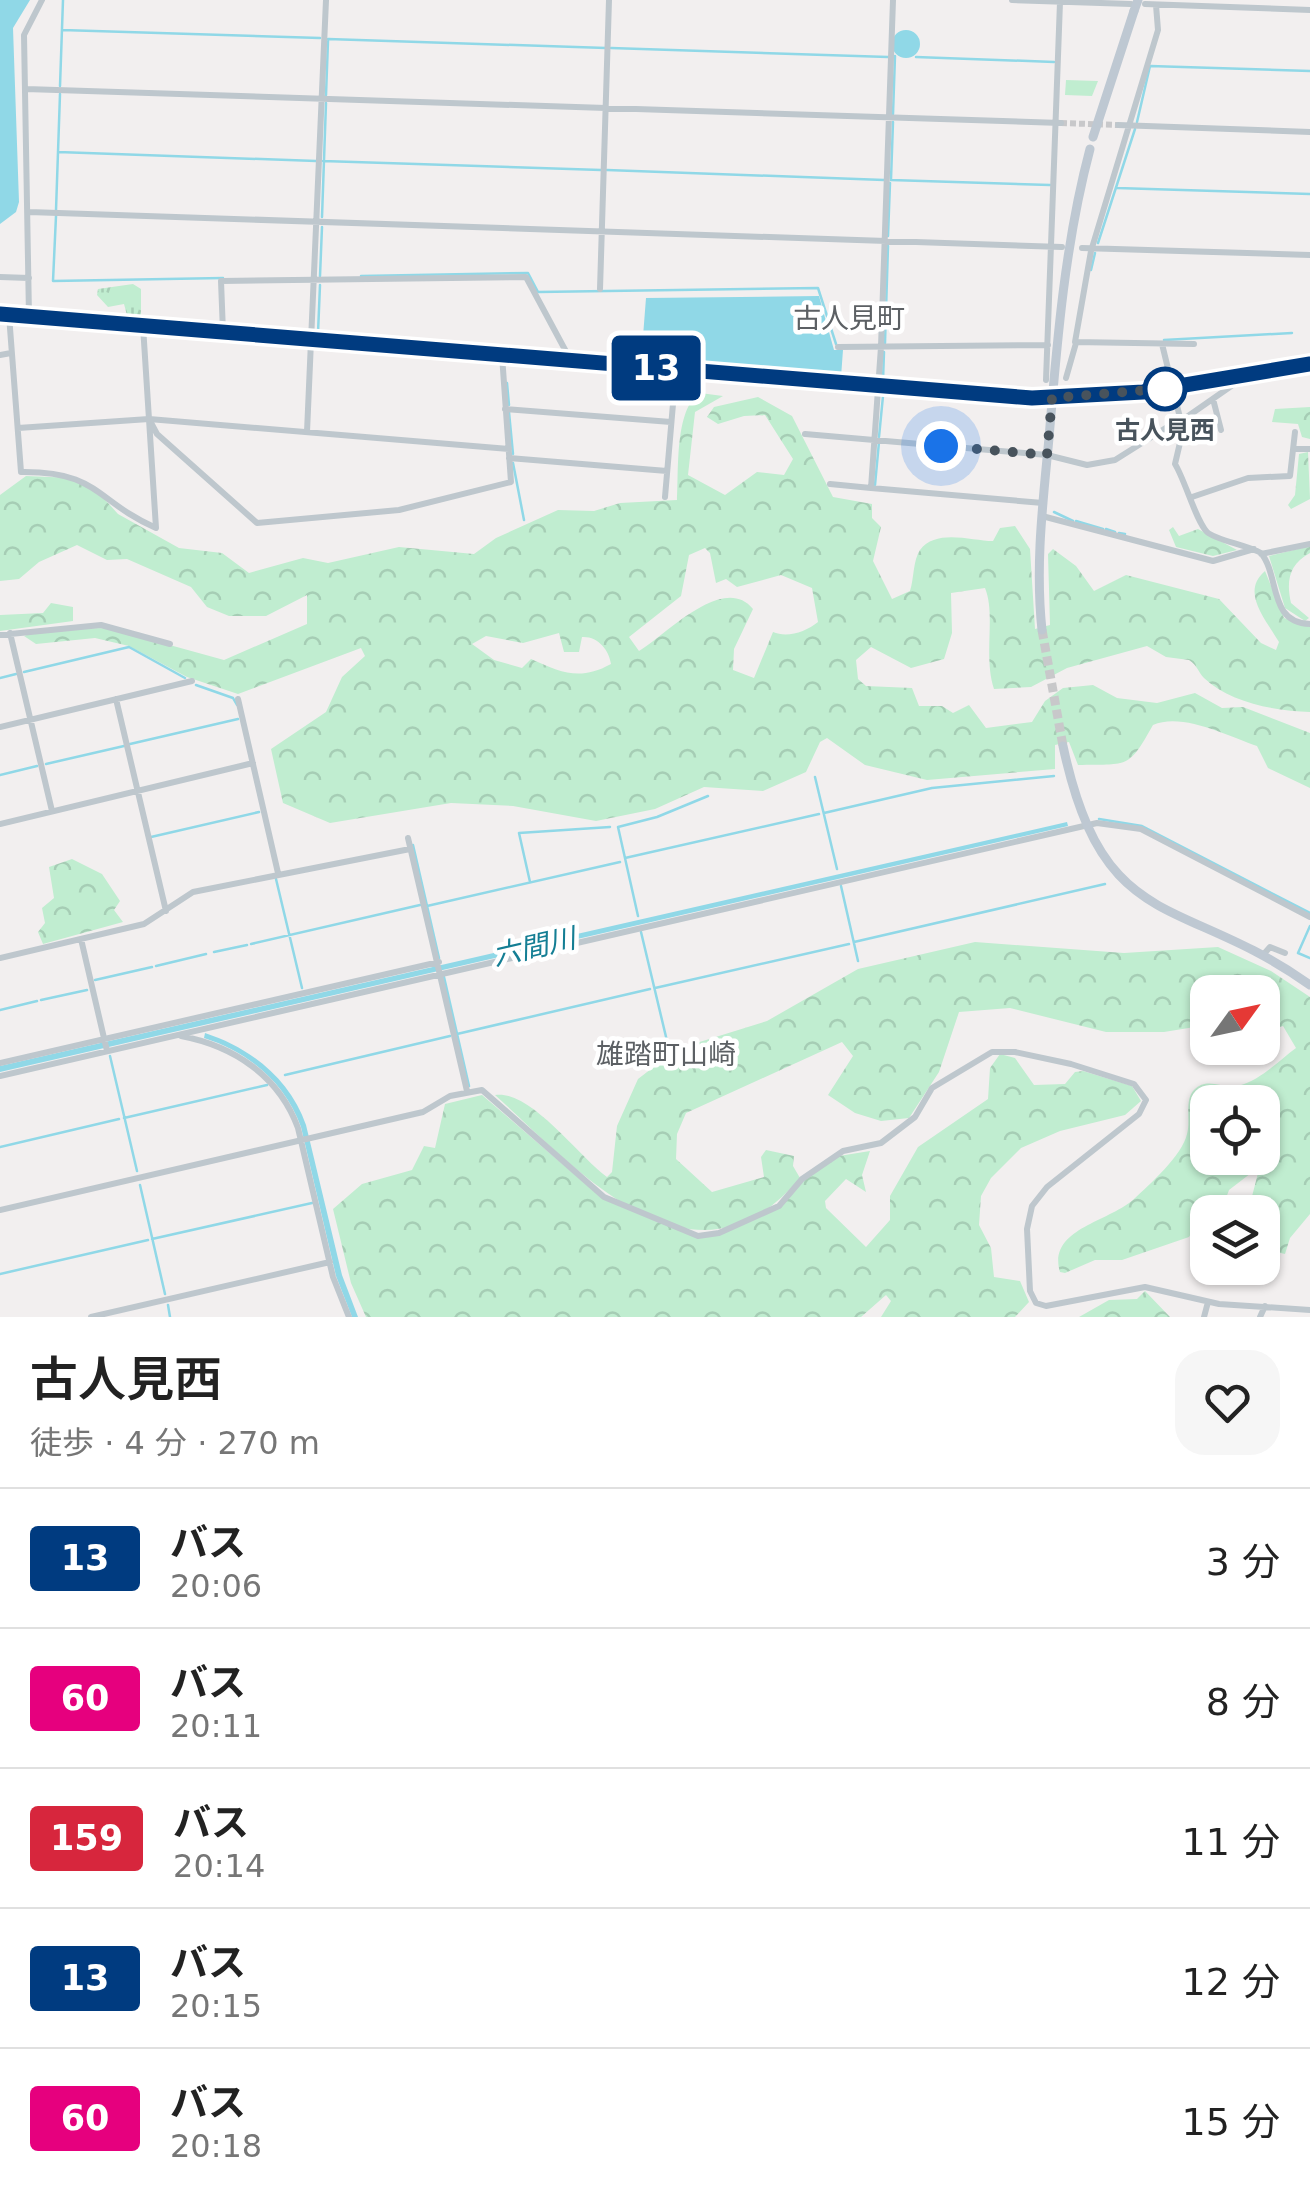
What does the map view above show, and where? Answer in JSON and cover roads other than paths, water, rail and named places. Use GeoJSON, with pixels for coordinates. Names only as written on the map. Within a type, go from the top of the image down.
{"type":"FeatureCollection","features":[{"type":"Feature","properties":{"kind":"main road"},"geometry":{"type":"LineString","coordinates":[[4,314],[1052,398],[1172,388],[1310,364]]}},
{"type":"Feature","properties":{"kind":"street"},"geometry":{"type":"LineString","coordinates":[[29,316],[24,30],[42,0]]}},
{"type":"Feature","properties":{"kind":"street"},"geometry":{"type":"LineString","coordinates":[[308,432],[326,0]]}},
{"type":"Feature","properties":{"kind":"street"},"geometry":{"type":"LineString","coordinates":[[600,289],[609,0]]}},
{"type":"Feature","properties":{"kind":"street"},"geometry":{"type":"LineString","coordinates":[[871,488],[882,347],[893,0]]}},
{"type":"Feature","properties":{"kind":"street"},"geometry":{"type":"LineString","coordinates":[[1012,0],[1310,10]]}},
{"type":"Feature","properties":{"kind":"street"},"geometry":{"type":"LineString","coordinates":[[1046,380],[1060,2]]}},
{"type":"Feature","properties":{"kind":"street"},"geometry":{"type":"LineString","coordinates":[[1093,137],[1137,5]]}},
{"type":"Feature","properties":{"kind":"street"},"geometry":{"type":"LineString","coordinates":[[1066,378],[1076,344],[1092,248],[1132,126],[1159,24],[1156,5]]}},
{"type":"Feature","properties":{"kind":"street"},"geometry":{"type":"LineString","coordinates":[[26,89],[1058,123]]}},
{"type":"Feature","properties":{"kind":"street"},"geometry":{"type":"LineString","coordinates":[[1118,125],[1310,132]]}},
{"type":"Feature","properties":{"kind":"street"},"geometry":{"type":"LineString","coordinates":[[1042,630],[1042,516],[1052,398],[1068,256],[1090,149]]}},
{"type":"Feature","properties":{"kind":"street"},"geometry":{"type":"LineString","coordinates":[[29,212],[1062,247]]}},
{"type":"Feature","properties":{"kind":"street"},"geometry":{"type":"LineString","coordinates":[[1082,248],[1310,256]]}},
{"type":"Feature","properties":{"kind":"street"},"geometry":{"type":"LineString","coordinates":[[0,277],[29,278]]}},
{"type":"Feature","properties":{"kind":"street"},"geometry":{"type":"LineString","coordinates":[[223,332],[221,282],[526,277],[570,360]]}},
{"type":"Feature","properties":{"kind":"street"},"geometry":{"type":"LineString","coordinates":[[4,314],[21,472],[75,476],[100,491],[123,514],[156,528],[143,325]]}},
{"type":"Feature","properties":{"kind":"street"},"geometry":{"type":"LineString","coordinates":[[1076,344],[1194,344]]}},
{"type":"Feature","properties":{"kind":"street"},"geometry":{"type":"LineString","coordinates":[[1162,344],[1184,430],[1174,459],[1206,531],[1258,551],[1282,610],[1292,620],[1310,624]]}},
{"type":"Feature","properties":{"kind":"street"},"geometry":{"type":"LineString","coordinates":[[838,348],[1048,345]]}},
{"type":"Feature","properties":{"kind":"street"},"geometry":{"type":"LineString","coordinates":[[0,355],[11,354]]}},
{"type":"Feature","properties":{"kind":"street"},"geometry":{"type":"LineString","coordinates":[[149,418],[157,434],[257,523],[382,512],[509,484],[502,355]]}},
{"type":"Feature","properties":{"kind":"street"},"geometry":{"type":"LineString","coordinates":[[665,496],[676,369]]}},
{"type":"Feature","properties":{"kind":"street"},"geometry":{"type":"LineString","coordinates":[[804,434],[1047,455],[1087,465],[1111,462],[1237,382],[1236,377]]}},
{"type":"Feature","properties":{"kind":"street"},"geometry":{"type":"LineString","coordinates":[[1212,399],[1221,430]]}},
{"type":"Feature","properties":{"kind":"street"},"geometry":{"type":"LineString","coordinates":[[506,409],[671,422]]}},
{"type":"Feature","properties":{"kind":"street"},"geometry":{"type":"LineString","coordinates":[[18,428],[149,418],[667,471]]}},
{"type":"Feature","properties":{"kind":"street"},"geometry":{"type":"LineString","coordinates":[[1192,496],[1248,478],[1287,478],[1294,470],[1295,432]]}},
{"type":"Feature","properties":{"kind":"street"},"geometry":{"type":"LineString","coordinates":[[1294,449],[1310,448]]}},
{"type":"Feature","properties":{"kind":"street"},"geometry":{"type":"LineString","coordinates":[[830,484],[1043,503]]}},
{"type":"Feature","properties":{"kind":"street"},"geometry":{"type":"LineString","coordinates":[[1042,516],[1208,560],[1310,544]]}},
{"type":"Feature","properties":{"kind":"street"},"geometry":{"type":"LineString","coordinates":[[0,635],[102,625],[170,644]]}},
{"type":"Feature","properties":{"kind":"street"},"geometry":{"type":"LineString","coordinates":[[10,633],[52,812]]}},
{"type":"Feature","properties":{"kind":"street"},"geometry":{"type":"LineString","coordinates":[[0,727],[192,681]]}},
{"type":"Feature","properties":{"kind":"street"},"geometry":{"type":"LineString","coordinates":[[116,699],[166,911]]}},
{"type":"Feature","properties":{"kind":"street"},"geometry":{"type":"LineString","coordinates":[[238,699],[278,873]]}},
{"type":"Feature","properties":{"kind":"street"},"geometry":{"type":"LineString","coordinates":[[1063,746],[1085,825],[1107,863],[1139,896],[1165,912],[1262,955],[1310,984]]}},
{"type":"Feature","properties":{"kind":"street"},"geometry":{"type":"LineString","coordinates":[[0,824],[253,763]]}},
{"type":"Feature","properties":{"kind":"street"},"geometry":{"type":"LineString","coordinates":[[0,1076],[105,1045],[438,967],[1085,825],[1115,823],[1141,829],[1310,918]]}},
{"type":"Feature","properties":{"kind":"street"},"geometry":{"type":"LineString","coordinates":[[408,838],[467,1091]]}},
{"type":"Feature","properties":{"kind":"street"},"geometry":{"type":"LineString","coordinates":[[0,958],[144,924],[193,892],[410,848]]}},
{"type":"Feature","properties":{"kind":"street"},"geometry":{"type":"LineString","coordinates":[[81,939],[105,1045]]}},
{"type":"Feature","properties":{"kind":"street"},"geometry":{"type":"LineString","coordinates":[[1262,955],[1270,947],[1284,954]]}},
{"type":"Feature","properties":{"kind":"street"},"geometry":{"type":"LineString","coordinates":[[0,1063],[180,1036],[438,967]]}},
{"type":"Feature","properties":{"kind":"street"},"geometry":{"type":"LineString","coordinates":[[180,1036],[228,1051],[258,1070],[289,1106],[305,1139],[330,1262],[349,1317]]}},
{"type":"Feature","properties":{"kind":"street"},"geometry":{"type":"LineString","coordinates":[[0,1210],[429,1110],[467,1091],[489,1093],[572,1173],[604,1197],[687,1234],[709,1236],[779,1206],[802,1179],[838,1154],[881,1144],[915,1117],[932,1088],[985,1055],[1008,1051],[1071,1064],[1139,1086],[1146,1106],[1036,1198],[1027,1229],[1033,1300],[1046,1306],[1145,1287],[1208,1302],[1310,1310]]}},
{"type":"Feature","properties":{"kind":"street"},"geometry":{"type":"LineString","coordinates":[[91,1317],[330,1262]]}},
{"type":"Feature","properties":{"kind":"street"},"geometry":{"type":"LineString","coordinates":[[1204,1317],[1208,1302]]}},
{"type":"Feature","properties":{"kind":"street"},"geometry":{"type":"LineString","coordinates":[[1260,1317],[1264,1306]]}},
{"type":"Feature","properties":{"kind":"water"},"geometry":{"type":"Polygon","coordinates":[[[0,0],[30,0],[13,28],[19,202],[16,212],[0,224],[0,0]]]}},
{"type":"Feature","properties":{"kind":"water"},"geometry":{"type":"Polygon","coordinates":[[[906,30],[916,34],[920,44],[916,54],[906,58],[896,54],[892,44],[896,34],[906,30]]]}},
{"type":"Feature","properties":{"kind":"water"},"geometry":{"type":"Polygon","coordinates":[[[819,296],[834,350],[843,350],[841,377],[641,362],[646,298],[819,296]]]}},
{"type":"Feature","properties":{"kind":"water","name":"六間川"},"geometry":{"type":"Polygon","coordinates":[[[1067,822],[1068,826],[0,1072],[0,1066],[1067,822]]]}},
{"type":"Feature","properties":{"kind":"water"},"geometry":{"type":"Polygon","coordinates":[[[205,1033],[238,1047],[267,1067],[299,1108],[342,1275],[358,1317],[352,1317],[336,1276],[294,1111],[263,1071],[235,1051],[204,1038],[205,1033]]]}},
{"type":"Feature","properties":{"kind":"waterway"},"geometry":{"type":"LineString","coordinates":[[60,86],[63,0]]}},
{"type":"Feature","properties":{"kind":"waterway"},"geometry":{"type":"LineString","coordinates":[[62,30],[320,38]]}},
{"type":"Feature","properties":{"kind":"waterway"},"geometry":{"type":"LineString","coordinates":[[328,39],[606,48]]}},
{"type":"Feature","properties":{"kind":"waterway"},"geometry":{"type":"LineString","coordinates":[[326,95],[328,41]]}},
{"type":"Feature","properties":{"kind":"waterway"},"geometry":{"type":"LineString","coordinates":[[611,48],[888,57]]}},
{"type":"Feature","properties":{"kind":"waterway"},"geometry":{"type":"LineString","coordinates":[[893,114],[895,56]]}},
{"type":"Feature","properties":{"kind":"waterway"},"geometry":{"type":"LineString","coordinates":[[916,57],[1054,62]]}},
{"type":"Feature","properties":{"kind":"waterway"},"geometry":{"type":"LineString","coordinates":[[1137,122],[1150,66],[1310,71]]}},
{"type":"Feature","properties":{"kind":"waterway"},"geometry":{"type":"LineString","coordinates":[[56,210],[60,94]]}},
{"type":"Feature","properties":{"kind":"waterway"},"geometry":{"type":"LineString","coordinates":[[322,217],[326,103]]}},
{"type":"Feature","properties":{"kind":"waterway"},"geometry":{"type":"LineString","coordinates":[[891,179],[893,122]]}},
{"type":"Feature","properties":{"kind":"waterway"},"geometry":{"type":"LineString","coordinates":[[1098,243],[1135,129]]}},
{"type":"Feature","properties":{"kind":"waterway"},"geometry":{"type":"LineString","coordinates":[[58,152],[316,161]]}},
{"type":"Feature","properties":{"kind":"waterway"},"geometry":{"type":"LineString","coordinates":[[323,161],[601,170]]}},
{"type":"Feature","properties":{"kind":"waterway"},"geometry":{"type":"LineString","coordinates":[[607,170],[884,180]]}},
{"type":"Feature","properties":{"kind":"waterway"},"geometry":{"type":"LineString","coordinates":[[891,180],[1050,185]]}},
{"type":"Feature","properties":{"kind":"waterway"},"geometry":{"type":"LineString","coordinates":[[888,236],[890,183]]}},
{"type":"Feature","properties":{"kind":"waterway"},"geometry":{"type":"LineString","coordinates":[[1117,188],[1310,194]]}},
{"type":"Feature","properties":{"kind":"waterway"},"geometry":{"type":"LineString","coordinates":[[56,216],[53,281],[223,278]]}},
{"type":"Feature","properties":{"kind":"waterway"},"geometry":{"type":"LineString","coordinates":[[320,276],[322,227]]}},
{"type":"Feature","properties":{"kind":"waterway"},"geometry":{"type":"LineString","coordinates":[[885,343],[888,246]]}},
{"type":"Feature","properties":{"kind":"waterway"},"geometry":{"type":"LineString","coordinates":[[1091,270],[1095,253]]}},
{"type":"Feature","properties":{"kind":"waterway"},"geometry":{"type":"LineString","coordinates":[[361,276],[528,273],[538,292],[818,288],[836,344]]}},
{"type":"Feature","properties":{"kind":"waterway"},"geometry":{"type":"LineString","coordinates":[[318,333],[320,285]]}},
{"type":"Feature","properties":{"kind":"waterway"},"geometry":{"type":"LineString","coordinates":[[1164,340],[1292,333]]}},
{"type":"Feature","properties":{"kind":"waterway"},"geometry":{"type":"LineString","coordinates":[[883,380],[884,352]]}},
{"type":"Feature","properties":{"kind":"waterway"},"geometry":{"type":"LineString","coordinates":[[507,383],[509,405]]}},
{"type":"Feature","properties":{"kind":"waterway"},"geometry":{"type":"LineString","coordinates":[[879,437],[883,396]]}},
{"type":"Feature","properties":{"kind":"waterway"},"geometry":{"type":"LineString","coordinates":[[509,412],[513,454]]}},
{"type":"Feature","properties":{"kind":"waterway"},"geometry":{"type":"LineString","coordinates":[[875,485],[879,442]]}},
{"type":"Feature","properties":{"kind":"waterway"},"geometry":{"type":"LineString","coordinates":[[513,463],[524,520]]}},
{"type":"Feature","properties":{"kind":"waterway"},"geometry":{"type":"LineString","coordinates":[[1054,512],[1073,521]]}},
{"type":"Feature","properties":{"kind":"waterway"},"geometry":{"type":"LineString","coordinates":[[1076,521],[1103,529]]}},
{"type":"Feature","properties":{"kind":"waterway"},"geometry":{"type":"LineString","coordinates":[[1106,529],[1115,532]]}},
{"type":"Feature","properties":{"kind":"waterway"},"geometry":{"type":"LineString","coordinates":[[1119,533],[1125,534]]}},
{"type":"Feature","properties":{"kind":"waterway"},"geometry":{"type":"LineString","coordinates":[[24,672],[129,647],[185,678]]}},
{"type":"Feature","properties":{"kind":"waterway"},"geometry":{"type":"LineString","coordinates":[[0,678],[16,674]]}},
{"type":"Feature","properties":{"kind":"waterway"},"geometry":{"type":"LineString","coordinates":[[196,685],[233,698],[237,705]]}},
{"type":"Feature","properties":{"kind":"waterway"},"geometry":{"type":"LineString","coordinates":[[130,744],[238,719]]}},
{"type":"Feature","properties":{"kind":"waterway"},"geometry":{"type":"LineString","coordinates":[[46,764],[124,746]]}},
{"type":"Feature","properties":{"kind":"waterway"},"geometry":{"type":"LineString","coordinates":[[0,775],[37,766]]}},
{"type":"Feature","properties":{"kind":"waterway"},"geometry":{"type":"LineString","coordinates":[[824,813],[932,788],[1054,776]]}},
{"type":"Feature","properties":{"kind":"waterway"},"geometry":{"type":"LineString","coordinates":[[815,777],[837,869]]}},
{"type":"Feature","properties":{"kind":"waterway"},"geometry":{"type":"LineString","coordinates":[[638,916],[618,827],[657,817],[708,796]]}},
{"type":"Feature","properties":{"kind":"waterway"},"geometry":{"type":"LineString","coordinates":[[151,837],[259,812]]}},
{"type":"Feature","properties":{"kind":"waterway"},"geometry":{"type":"LineString","coordinates":[[625,858],[819,814]]}},
{"type":"Feature","properties":{"kind":"waterway"},"geometry":{"type":"LineString","coordinates":[[1099,819],[1142,826],[1310,913]]}},
{"type":"Feature","properties":{"kind":"waterway"},"geometry":{"type":"LineString","coordinates":[[530,882],[519,833],[610,827]]}},
{"type":"Feature","properties":{"kind":"waterway"},"geometry":{"type":"LineString","coordinates":[[413,845],[439,958]]}},
{"type":"Feature","properties":{"kind":"waterway"},"geometry":{"type":"LineString","coordinates":[[427,906],[620,862]]}},
{"type":"Feature","properties":{"kind":"waterway"},"geometry":{"type":"LineString","coordinates":[[276,879],[302,988]]}},
{"type":"Feature","properties":{"kind":"waterway"},"geometry":{"type":"LineString","coordinates":[[854,942],[1105,884]]}},
{"type":"Feature","properties":{"kind":"waterway"},"geometry":{"type":"LineString","coordinates":[[841,886],[858,961]]}},
{"type":"Feature","properties":{"kind":"waterway"},"geometry":{"type":"LineString","coordinates":[[251,944],[420,905]]}},
{"type":"Feature","properties":{"kind":"waterway"},"geometry":{"type":"LineString","coordinates":[[1310,926],[1298,953],[1310,958]]}},
{"type":"Feature","properties":{"kind":"waterway"},"geometry":{"type":"LineString","coordinates":[[641,932],[667,1041]]}},
{"type":"Feature","properties":{"kind":"waterway"},"geometry":{"type":"LineString","coordinates":[[655,988],[849,944]]}},
{"type":"Feature","properties":{"kind":"waterway"},"geometry":{"type":"LineString","coordinates":[[214,952],[247,945]]}},
{"type":"Feature","properties":{"kind":"waterway"},"geometry":{"type":"LineString","coordinates":[[156,966],[206,954]]}},
{"type":"Feature","properties":{"kind":"waterway"},"geometry":{"type":"LineString","coordinates":[[95,980],[152,967]]}},
{"type":"Feature","properties":{"kind":"waterway"},"geometry":{"type":"LineString","coordinates":[[444,977],[469,1086]]}},
{"type":"Feature","properties":{"kind":"waterway"},"geometry":{"type":"LineString","coordinates":[[457,1034],[650,989]]}},
{"type":"Feature","properties":{"kind":"waterway"},"geometry":{"type":"LineString","coordinates":[[41,1000],[87,990]]}},
{"type":"Feature","properties":{"kind":"waterway"},"geometry":{"type":"LineString","coordinates":[[0,1010],[37,1001]]}},
{"type":"Feature","properties":{"kind":"waterway"},"geometry":{"type":"LineString","coordinates":[[285,1075],[450,1036]]}},
{"type":"Feature","properties":{"kind":"waterway"},"geometry":{"type":"LineString","coordinates":[[110,1056],[137,1171]]}},
{"type":"Feature","properties":{"kind":"waterway"},"geometry":{"type":"LineString","coordinates":[[124,1118],[267,1085]]}},
{"type":"Feature","properties":{"kind":"waterway"},"geometry":{"type":"LineString","coordinates":[[0,1147],[119,1119]]}},
{"type":"Feature","properties":{"kind":"waterway"},"geometry":{"type":"LineString","coordinates":[[140,1185],[165,1294]]}},
{"type":"Feature","properties":{"kind":"waterway"},"geometry":{"type":"LineString","coordinates":[[152,1239],[312,1203]]}},
{"type":"Feature","properties":{"kind":"waterway"},"geometry":{"type":"LineString","coordinates":[[0,1274],[148,1240]]}},
{"type":"Feature","properties":{"kind":"waterway"},"geometry":{"type":"LineString","coordinates":[[168,1305],[170,1317]]}},
{"type":"Feature","properties":{"kind":"tunnel"},"geometry":{"type":"LineString","coordinates":[[1061,123],[1118,125]]}},
{"type":"Feature","properties":{"kind":"tunnel"},"geometry":{"type":"LineString","coordinates":[[1042,630],[1063,746]]}},
{"type":"Feature","properties":{"kind":"place","name":"古人見西"},"geometry":{"type":"Point","coordinates":[1165,389]}},
{"type":"Feature","properties":{"kind":"district","name":"古人見町"},"geometry":{"type":"Point","coordinates":[849,318]}},
{"type":"Feature","properties":{"kind":"district","name":"雄踏町山崎"},"geometry":{"type":"Point","coordinates":[666,1054]}}]}
